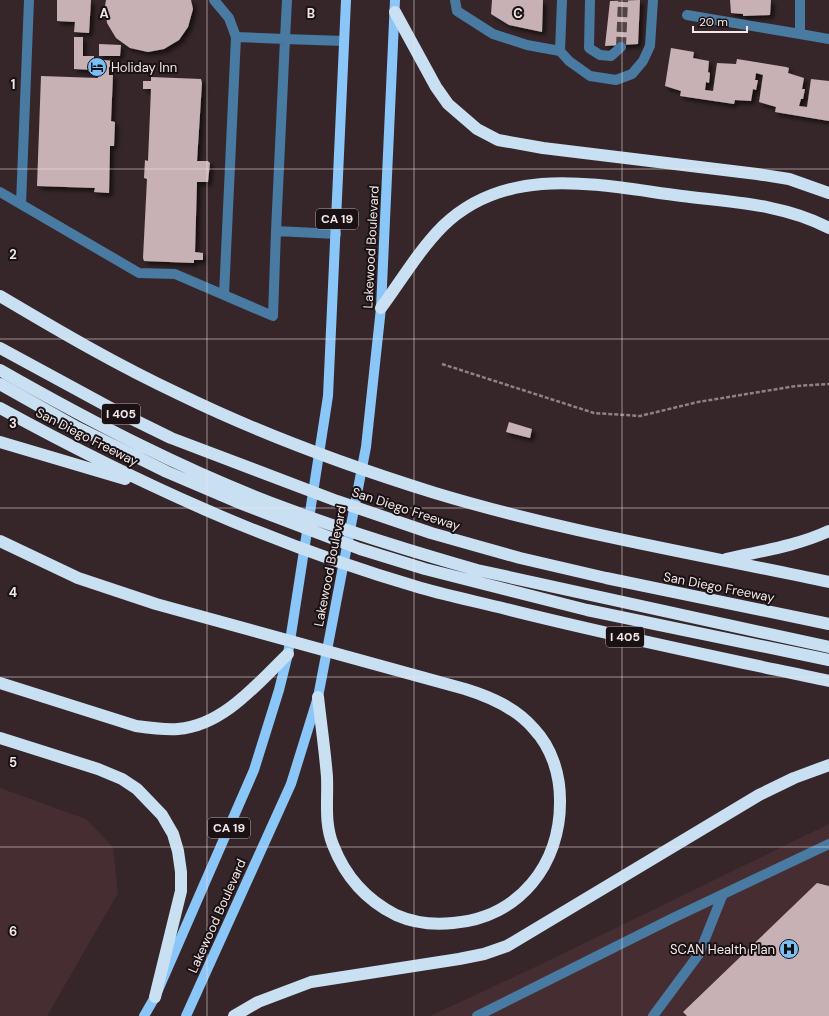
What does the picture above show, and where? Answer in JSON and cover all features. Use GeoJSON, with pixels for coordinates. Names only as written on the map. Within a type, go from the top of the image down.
{"type":"FeatureCollection","features":[{"type":"Feature","properties":{"kind":"highway"},"geometry":{"type":"LineString","coordinates":[[395,6],[436,87],[448,104],[477,129],[498,140],[543,148],[789,179],[829,193]]}},
{"type":"Feature","properties":{"kind":"highway"},"geometry":{"type":"LineString","coordinates":[[381,308],[416,259],[444,226],[464,210],[484,199],[514,187],[534,183],[575,183],[747,204],[795,214],[829,228]]}},
{"type":"Feature","properties":{"kind":"highway"},"geometry":{"type":"LineString","coordinates":[[0,296],[119,364],[180,395],[254,427],[315,451],[437,493],[589,532],[829,582]]}},
{"type":"Feature","properties":{"kind":"highway","name":"San Diego Freeway"},"geometry":{"type":"LineString","coordinates":[[0,348],[104,405],[171,438],[337,501],[431,533],[520,558],[606,578],[829,624]]}},
{"type":"Feature","properties":{"kind":"highway"},"geometry":{"type":"LineString","coordinates":[[0,370],[70,410],[160,455],[244,492],[290,510],[427,556],[477,570],[581,594],[829,647]]}},
{"type":"Feature","properties":{"kind":"highway"},"geometry":{"type":"LineString","coordinates":[[0,384],[78,428],[167,472],[242,504],[360,549],[425,569],[587,610],[829,660]]}},
{"type":"Feature","properties":{"kind":"highway","name":"San Diego Freeway"},"geometry":{"type":"LineString","coordinates":[[0,408],[70,446],[158,489],[238,525],[422,588],[584,628],[829,681]]}},
{"type":"Feature","properties":{"kind":"highway"},"geometry":{"type":"LineString","coordinates":[[0,442],[158,489]]}},
{"type":"Feature","properties":{"kind":"highway"},"geometry":{"type":"LineString","coordinates":[[723,560],[784,547],[816,537],[829,531]]}},
{"type":"Feature","properties":{"kind":"highway"},"geometry":{"type":"LineString","coordinates":[[0,541],[78,578],[156,604],[224,621],[487,696],[506,706],[535,729],[555,763],[560,789],[560,814],[556,839],[548,860],[534,880],[511,903],[482,918],[443,924],[424,923],[404,918],[386,910],[369,898],[343,868],[332,843],[326,815],[327,778],[318,697]]}},
{"type":"Feature","properties":{"kind":"highway"},"geometry":{"type":"LineString","coordinates":[[0,683],[136,726],[156,729],[180,729],[200,723],[220,714],[237,702],[288,654]]}},
{"type":"Feature","properties":{"kind":"highway"},"geometry":{"type":"LineString","coordinates":[[0,738],[98,769],[122,779],[137,788],[162,815],[173,834],[178,851],[181,872],[181,891],[155,997]]}},
{"type":"Feature","properties":{"kind":"highway"},"geometry":{"type":"LineString","coordinates":[[234,1016],[258,1002],[311,982],[459,959],[484,954],[507,946],[759,795],[794,778],[829,765]]}},
{"type":"Feature","properties":{"kind":"main road","name":"Lakewood Boulevard"},"geometry":{"type":"LineString","coordinates":[[144,1016],[155,997],[254,770],[279,690],[288,654],[328,396],[346,0]]}},
{"type":"Feature","properties":{"kind":"main road","name":"Lakewood Boulevard"},"geometry":{"type":"LineString","coordinates":[[186,1016],[291,784],[318,697],[366,447],[381,308],[395,6]]}},
{"type":"Feature","properties":{"kind":"lane"},"geometry":{"type":"LineString","coordinates":[[21,204],[29,0]]}},
{"type":"Feature","properties":{"kind":"lane"},"geometry":{"type":"LineString","coordinates":[[214,0],[229,18],[236,37],[224,295]]}},
{"type":"Feature","properties":{"kind":"lane"},"geometry":{"type":"LineString","coordinates":[[0,192],[139,273],[175,274],[273,316],[286,0]]}},
{"type":"Feature","properties":{"kind":"lane"},"geometry":{"type":"LineString","coordinates":[[455,0],[457,11],[493,34],[527,45],[560,51],[569,61],[590,76],[616,80],[632,74],[643,61],[650,46],[653,0]]}},
{"type":"Feature","properties":{"kind":"lane"},"geometry":{"type":"LineString","coordinates":[[560,51],[562,0]]}},
{"type":"Feature","properties":{"kind":"lane"},"geometry":{"type":"LineString","coordinates":[[590,0],[589,48],[600,55],[612,56],[621,47]]}},
{"type":"Feature","properties":{"kind":"lane"},"geometry":{"type":"LineString","coordinates":[[800,0],[800,34]]}},
{"type":"Feature","properties":{"kind":"lane"},"geometry":{"type":"LineString","coordinates":[[687,15],[829,39]]}},
{"type":"Feature","properties":{"kind":"lane"},"geometry":{"type":"LineString","coordinates":[[236,37],[344,42]]}},
{"type":"Feature","properties":{"kind":"lane"},"geometry":{"type":"LineString","coordinates":[[276,232],[336,234]]}},
{"type":"Feature","properties":{"kind":"lane"},"geometry":{"type":"LineString","coordinates":[[477,1016],[723,894],[829,844]]}},
{"type":"Feature","properties":{"kind":"lane"},"geometry":{"type":"LineString","coordinates":[[653,1016],[699,954],[723,894]]}},
{"type":"Feature","properties":{"kind":"path"},"geometry":{"type":"LineString","coordinates":[[442,364],[594,413],[640,416],[698,402],[796,386],[829,384]]}},
{"type":"Feature","properties":{"kind":"shaded area"},"geometry":{"type":"Polygon","coordinates":[[[0,788],[86,819],[113,847],[118,893],[47,1016],[0,1016],[0,788]]]}},
{"type":"Feature","properties":{"kind":"shaded area"},"geometry":{"type":"Polygon","coordinates":[[[829,824],[829,1016],[430,1016],[548,961],[829,824]]]}},
{"type":"Feature","properties":{"kind":"building"},"geometry":{"type":"Polygon","coordinates":[[[57,0],[91,0],[89,33],[74,32],[75,22],[57,21],[57,0]]]}},
{"type":"Feature","properties":{"kind":"building"},"geometry":{"type":"Polygon","coordinates":[[[106,0],[191,0],[193,9],[188,27],[179,40],[164,49],[148,52],[130,48],[116,38],[107,23],[105,6],[106,0]]]}},
{"type":"Feature","properties":{"kind":"building"},"geometry":{"type":"Polygon","coordinates":[[[492,0],[543,0],[542,32],[509,25],[491,14],[492,0]]]}},
{"type":"Feature","properties":{"kind":"building"},"geometry":{"type":"Polygon","coordinates":[[[640,0],[638,44],[605,46],[610,1],[640,0]]]}},
{"type":"Feature","properties":{"kind":"building"},"geometry":{"type":"Polygon","coordinates":[[[730,0],[771,0],[770,15],[743,16],[743,14],[731,13],[730,0]]]}},
{"type":"Feature","properties":{"kind":"building"},"geometry":{"type":"Polygon","coordinates":[[[74,37],[83,37],[83,56],[94,56],[94,70],[74,69],[74,37]]]}},
{"type":"Feature","properties":{"kind":"building"},"geometry":{"type":"Polygon","coordinates":[[[99,44],[121,45],[120,56],[99,56],[99,44]]]}},
{"type":"Feature","properties":{"kind":"building"},"geometry":{"type":"Polygon","coordinates":[[[671,48],[694,52],[693,58],[709,61],[709,83],[706,82],[705,90],[713,91],[717,63],[736,64],[737,59],[786,67],[789,68],[788,73],[804,78],[802,89],[805,89],[803,99],[801,99],[799,106],[807,107],[811,79],[829,81],[829,121],[775,112],[776,107],[759,102],[763,75],[756,73],[755,80],[758,80],[756,90],[753,89],[751,101],[735,100],[734,104],[680,96],[681,91],[665,86],[671,48]]]}},
{"type":"Feature","properties":{"kind":"building"},"geometry":{"type":"Polygon","coordinates":[[[103,60],[115,61],[115,67],[109,67],[109,75],[113,75],[111,121],[115,122],[114,146],[110,146],[109,193],[94,192],[95,188],[37,186],[41,76],[98,78],[98,75],[103,75],[103,60]]]}},
{"type":"Feature","properties":{"kind":"building"},"geometry":{"type":"Polygon","coordinates":[[[151,77],[201,79],[202,83],[197,161],[208,161],[210,163],[208,182],[197,182],[195,252],[203,253],[203,260],[194,260],[194,263],[144,261],[143,258],[147,179],[144,178],[145,160],[148,161],[151,89],[143,89],[143,81],[151,81],[151,77]]]}},
{"type":"Feature","properties":{"kind":"building"},"geometry":{"type":"Polygon","coordinates":[[[509,422],[532,429],[530,438],[506,432],[509,422]]]}},
{"type":"Feature","properties":{"kind":"building","name":"SCAN Health Plan"},"geometry":{"type":"Polygon","coordinates":[[[817,883],[829,886],[829,1016],[687,1016],[683,1012],[817,883]]]}},
{"type":"Feature","properties":{"kind":"tunnel"},"geometry":{"type":"LineString","coordinates":[[621,47],[623,0]]}},
{"type":"Feature","properties":{"kind":"place","name":"Holiday Inn"},"geometry":{"type":"Point","coordinates":[97,67]}},
{"type":"Feature","properties":{"kind":"place","name":"SCAN Health Plan"},"geometry":{"type":"Point","coordinates":[789,949]}}]}
